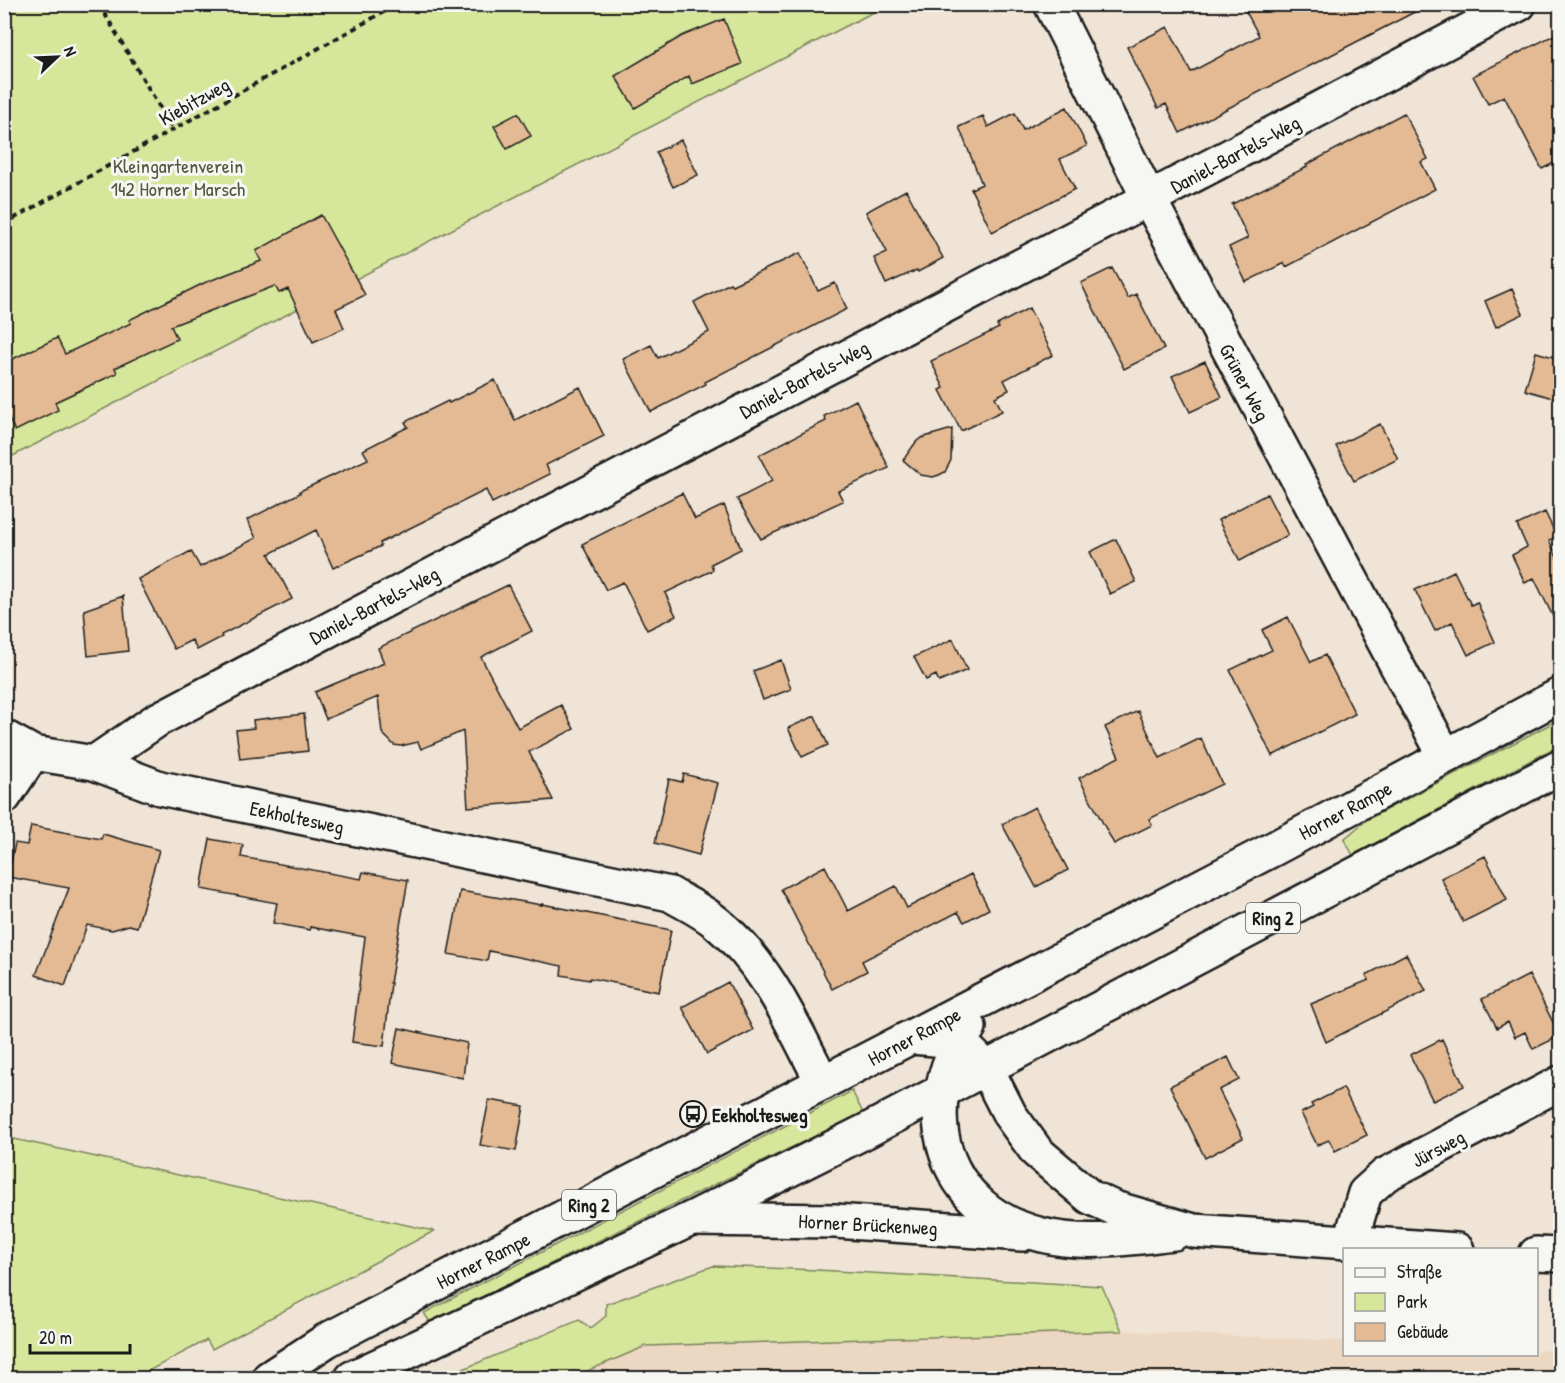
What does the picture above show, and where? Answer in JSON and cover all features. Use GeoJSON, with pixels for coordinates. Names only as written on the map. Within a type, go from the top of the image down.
{"type":"FeatureCollection","features":[{"type":"Feature","properties":{"kind":"street","name":"Grüner Weg"},"geometry":{"type":"LineString","coordinates":[[1051,4],[1149,199],[1445,756]]}},
{"type":"Feature","properties":{"kind":"street","name":"Daniel-Bartels-Weg"},"geometry":{"type":"LineString","coordinates":[[94,763],[157,720],[1519,4]]}},
{"type":"Feature","properties":{"kind":"street","name":"Horner Rampe"},"geometry":{"type":"LineString","coordinates":[[269,1378],[327,1340],[1275,848],[1560,695]]}},
{"type":"Feature","properties":{"kind":"street","name":"Eekholtesweg"},"geometry":{"type":"LineString","coordinates":[[4,737],[33,753],[94,763],[160,788],[670,894],[715,922],[749,953],[777,994],[823,1083]]}},
{"type":"Feature","properties":{"kind":"street"},"geometry":{"type":"LineString","coordinates":[[4,797],[33,753]]}},
{"type":"Feature","properties":{"kind":"street","name":"Ring 2"},"geometry":{"type":"LineString","coordinates":[[352,1378],[691,1219],[943,1092],[1560,767]]}},
{"type":"Feature","properties":{"kind":"street","name":"Horner Brückenweg"},"geometry":{"type":"LineString","coordinates":[[995,993],[957,1043],[951,1059],[940,1106],[944,1150],[952,1170],[980,1204],[999,1219],[1044,1236]]}},
{"type":"Feature","properties":{"kind":"street"},"geometry":{"type":"LineString","coordinates":[[912,1037],[957,1043]]}},
{"type":"Feature","properties":{"kind":"street","name":"Horner Brückenweg"},"geometry":{"type":"LineString","coordinates":[[957,1043],[986,1068],[1010,1115],[1037,1152],[1072,1184],[1090,1197],[1114,1208],[1194,1231]]}},
{"type":"Feature","properties":{"kind":"street","name":"Jürsweg"},"geometry":{"type":"LineString","coordinates":[[1350,1243],[1365,1193],[1384,1175],[1560,1083]]}},
{"type":"Feature","properties":{"kind":"street","name":"Horner Brückenweg"},"geometry":{"type":"LineString","coordinates":[[691,1219],[835,1221],[1098,1241],[1194,1231],[1426,1248]]}},
{"type":"Feature","properties":{"kind":"street"},"geometry":{"type":"LineString","coordinates":[[1538,1254],[1560,1256]]}},
{"type":"Feature","properties":{"kind":"path"},"geometry":{"type":"LineString","coordinates":[[99,4],[173,130]]}},
{"type":"Feature","properties":{"kind":"path","name":"Kiebitzweg"},"geometry":{"type":"LineString","coordinates":[[4,224],[398,4]]}},
{"type":"Feature","properties":{"kind":"shaded area"},"geometry":{"type":"Polygon","coordinates":[[[1122,1331],[1343,1341],[1343,1356],[1538,1356],[1538,1350],[1560,1351],[1560,1378],[571,1378],[646,1346],[1122,1331]]]}},
{"type":"Feature","properties":{"kind":"green space","name":"Kleingartenverein 142 Horner Marsch"},"geometry":{"type":"Polygon","coordinates":[[[5,5],[887,5],[5,460],[5,5]]]}},
{"type":"Feature","properties":{"kind":"green space"},"geometry":{"type":"Polygon","coordinates":[[[1560,719],[1560,743],[1554,748],[1353,855],[1344,839],[1368,819],[1560,719]]]}},
{"type":"Feature","properties":{"kind":"green space"},"geometry":{"type":"Polygon","coordinates":[[[852,1091],[863,1113],[430,1322],[424,1313],[852,1091]]]}},
{"type":"Feature","properties":{"kind":"green space"},"geometry":{"type":"Polygon","coordinates":[[[5,1137],[434,1231],[212,1349],[207,1340],[148,1371],[151,1378],[5,1378],[5,1137]]]}},
{"type":"Feature","properties":{"kind":"green space"},"geometry":{"type":"Polygon","coordinates":[[[713,1266],[1102,1286],[1122,1331],[646,1346],[571,1378],[442,1378],[579,1320],[591,1328],[606,1316],[606,1304],[713,1266]]]}},
{"type":"Feature","properties":{"kind":"building"},"geometry":{"type":"Polygon","coordinates":[[[1242,4],[1430,4],[1180,133],[1166,104],[1158,108],[1127,47],[1168,27],[1191,72],[1259,36],[1242,4]]]}},
{"type":"Feature","properties":{"kind":"building"},"geometry":{"type":"Polygon","coordinates":[[[724,19],[742,64],[692,84],[689,76],[635,108],[615,76],[682,36],[724,19]]]}},
{"type":"Feature","properties":{"kind":"building"},"geometry":{"type":"Polygon","coordinates":[[[1560,32],[1560,160],[1542,169],[1504,96],[1488,104],[1473,76],[1560,32]]]}},
{"type":"Feature","properties":{"kind":"building"},"geometry":{"type":"Polygon","coordinates":[[[1067,107],[1087,146],[1060,159],[1075,189],[992,232],[971,189],[982,184],[959,127],[983,116],[988,127],[1015,113],[1023,130],[1067,107]]]}},
{"type":"Feature","properties":{"kind":"building"},"geometry":{"type":"Polygon","coordinates":[[[518,113],[531,136],[507,149],[494,126],[518,113]]]}},
{"type":"Feature","properties":{"kind":"building"},"geometry":{"type":"Polygon","coordinates":[[[1404,113],[1428,159],[1421,162],[1435,189],[1286,267],[1284,263],[1246,282],[1229,247],[1248,238],[1232,204],[1307,167],[1306,165],[1404,113]]]}},
{"type":"Feature","properties":{"kind":"building"},"geometry":{"type":"Polygon","coordinates":[[[681,140],[698,175],[673,187],[656,152],[681,140]]]}},
{"type":"Feature","properties":{"kind":"building"},"geometry":{"type":"Polygon","coordinates":[[[906,190],[943,258],[918,272],[917,270],[886,284],[874,258],[887,252],[866,212],[906,190]]]}},
{"type":"Feature","properties":{"kind":"building"},"geometry":{"type":"Polygon","coordinates":[[[321,215],[365,295],[336,309],[344,328],[313,342],[288,289],[279,293],[275,286],[171,326],[177,339],[115,368],[117,373],[55,402],[58,410],[15,431],[4,409],[4,363],[57,338],[65,354],[131,323],[129,320],[204,283],[261,261],[256,251],[321,215]]]}},
{"type":"Feature","properties":{"kind":"building"},"geometry":{"type":"Polygon","coordinates":[[[800,253],[818,291],[835,283],[847,309],[651,412],[623,359],[651,345],[658,358],[709,332],[694,302],[730,283],[732,285],[800,253]]]}},
{"type":"Feature","properties":{"kind":"building"},"geometry":{"type":"Polygon","coordinates":[[[1112,268],[1128,298],[1136,294],[1164,349],[1124,369],[1081,283],[1112,268]]]}},
{"type":"Feature","properties":{"kind":"building"},"geometry":{"type":"Polygon","coordinates":[[[1512,289],[1523,314],[1496,327],[1485,301],[1512,289]]]}},
{"type":"Feature","properties":{"kind":"building"},"geometry":{"type":"Polygon","coordinates":[[[1029,308],[1053,355],[1004,380],[1009,390],[995,397],[1002,411],[961,431],[940,390],[944,388],[931,361],[999,328],[997,325],[1029,308]]]}},
{"type":"Feature","properties":{"kind":"building"},"geometry":{"type":"Polygon","coordinates":[[[1536,352],[1560,359],[1560,400],[1525,390],[1536,352]]]}},
{"type":"Feature","properties":{"kind":"building"},"geometry":{"type":"Polygon","coordinates":[[[1205,361],[1222,397],[1190,412],[1172,376],[1205,361]]]}},
{"type":"Feature","properties":{"kind":"building"},"geometry":{"type":"Polygon","coordinates":[[[495,380],[515,420],[580,387],[604,436],[546,465],[550,474],[492,503],[486,490],[380,543],[381,546],[333,568],[316,530],[269,554],[292,599],[221,635],[222,637],[197,650],[192,640],[174,649],[138,579],[191,551],[200,567],[256,538],[247,520],[300,491],[368,459],[363,450],[408,427],[405,422],[495,380]]]}},
{"type":"Feature","properties":{"kind":"building"},"geometry":{"type":"Polygon","coordinates":[[[856,400],[889,468],[838,491],[843,501],[761,539],[737,499],[772,481],[759,455],[826,421],[824,416],[856,400]]]}},
{"type":"Feature","properties":{"kind":"building"},"geometry":{"type":"Polygon","coordinates":[[[1380,424],[1398,459],[1354,481],[1336,446],[1380,424]]]}},
{"type":"Feature","properties":{"kind":"building"},"geometry":{"type":"Polygon","coordinates":[[[952,429],[951,460],[945,472],[933,477],[921,475],[903,460],[921,438],[952,429]]]}},
{"type":"Feature","properties":{"kind":"building"},"geometry":{"type":"Polygon","coordinates":[[[682,493],[695,519],[724,505],[741,549],[711,564],[713,570],[665,593],[676,616],[647,630],[623,582],[606,590],[582,544],[682,493]]]}},
{"type":"Feature","properties":{"kind":"building"},"geometry":{"type":"Polygon","coordinates":[[[1267,494],[1288,535],[1240,561],[1218,520],[1267,494]]]}},
{"type":"Feature","properties":{"kind":"building"},"geometry":{"type":"Polygon","coordinates":[[[1545,512],[1557,537],[1549,540],[1560,564],[1560,631],[1534,578],[1525,583],[1512,555],[1527,547],[1517,525],[1545,512]]]}},
{"type":"Feature","properties":{"kind":"building"},"geometry":{"type":"Polygon","coordinates":[[[1116,539],[1136,582],[1110,594],[1090,552],[1116,539]]]}},
{"type":"Feature","properties":{"kind":"building"},"geometry":{"type":"Polygon","coordinates":[[[1454,571],[1471,605],[1477,602],[1495,642],[1468,655],[1452,622],[1435,631],[1415,590],[1454,571]]]}},
{"type":"Feature","properties":{"kind":"building"},"geometry":{"type":"Polygon","coordinates":[[[508,585],[532,631],[481,657],[518,728],[561,705],[574,729],[529,752],[553,800],[468,807],[463,731],[421,749],[418,742],[401,746],[394,745],[382,733],[378,697],[326,719],[315,692],[384,663],[378,648],[508,585]]]}},
{"type":"Feature","properties":{"kind":"building"},"geometry":{"type":"Polygon","coordinates":[[[123,596],[128,651],[88,656],[84,610],[123,596]]]}},
{"type":"Feature","properties":{"kind":"building"},"geometry":{"type":"Polygon","coordinates":[[[1288,617],[1311,662],[1325,655],[1355,714],[1272,756],[1230,670],[1272,650],[1262,630],[1288,617]]]}},
{"type":"Feature","properties":{"kind":"building"},"geometry":{"type":"Polygon","coordinates":[[[953,639],[967,670],[939,682],[936,675],[926,680],[914,657],[953,639]]]}},
{"type":"Feature","properties":{"kind":"building"},"geometry":{"type":"Polygon","coordinates":[[[781,660],[791,689],[763,700],[753,671],[781,660]]]}},
{"type":"Feature","properties":{"kind":"building"},"geometry":{"type":"Polygon","coordinates":[[[1138,711],[1160,758],[1201,738],[1222,784],[1149,819],[1152,825],[1114,844],[1079,778],[1119,757],[1105,727],[1138,711]]]}},
{"type":"Feature","properties":{"kind":"building"},"geometry":{"type":"Polygon","coordinates":[[[304,714],[308,751],[240,759],[236,730],[254,728],[253,720],[304,714]]]}},
{"type":"Feature","properties":{"kind":"building"},"geometry":{"type":"Polygon","coordinates":[[[815,716],[828,745],[802,757],[788,728],[815,716]]]}},
{"type":"Feature","properties":{"kind":"building"},"geometry":{"type":"Polygon","coordinates":[[[684,774],[718,783],[699,855],[655,843],[669,779],[682,782],[684,774]]]}},
{"type":"Feature","properties":{"kind":"building"},"geometry":{"type":"Polygon","coordinates":[[[1035,807],[1068,870],[1036,887],[1002,824],[1035,807]]]}},
{"type":"Feature","properties":{"kind":"building"},"geometry":{"type":"Polygon","coordinates":[[[31,826],[101,839],[103,834],[159,850],[137,927],[129,925],[112,930],[87,925],[65,986],[36,975],[69,888],[8,877],[15,843],[27,845],[31,826]]]}},
{"type":"Feature","properties":{"kind":"building"},"geometry":{"type":"Polygon","coordinates":[[[210,839],[243,845],[241,857],[361,879],[363,872],[408,880],[390,983],[384,1046],[352,1042],[365,937],[273,923],[277,903],[201,889],[210,839]]]}},
{"type":"Feature","properties":{"kind":"building"},"geometry":{"type":"Polygon","coordinates":[[[1485,856],[1507,900],[1463,922],[1441,878],[1485,856]]]}},
{"type":"Feature","properties":{"kind":"building"},"geometry":{"type":"Polygon","coordinates":[[[825,866],[848,911],[896,886],[907,908],[971,874],[989,909],[964,922],[958,912],[862,961],[867,971],[832,989],[781,889],[825,866]]]}},
{"type":"Feature","properties":{"kind":"building"},"geometry":{"type":"Polygon","coordinates":[[[460,891],[542,904],[671,930],[659,992],[590,978],[589,980],[561,975],[562,966],[489,951],[487,961],[448,954],[460,891]]]}},
{"type":"Feature","properties":{"kind":"building"},"geometry":{"type":"Polygon","coordinates":[[[1406,954],[1426,991],[1326,1042],[1311,1004],[1369,980],[1366,975],[1406,954]]]}},
{"type":"Feature","properties":{"kind":"building"},"geometry":{"type":"Polygon","coordinates":[[[1529,975],[1560,1036],[1533,1049],[1525,1032],[1515,1037],[1508,1022],[1497,1028],[1482,999],[1529,975]]]}},
{"type":"Feature","properties":{"kind":"building"},"geometry":{"type":"Polygon","coordinates":[[[728,982],[753,1030],[707,1054],[682,1007],[728,982]]]}},
{"type":"Feature","properties":{"kind":"building"},"geometry":{"type":"Polygon","coordinates":[[[399,1028],[467,1043],[463,1078],[392,1063],[399,1028]]]}},
{"type":"Feature","properties":{"kind":"building"},"geometry":{"type":"Polygon","coordinates":[[[1442,1039],[1464,1086],[1433,1101],[1410,1055],[1442,1039]]]}},
{"type":"Feature","properties":{"kind":"building"},"geometry":{"type":"Polygon","coordinates":[[[1228,1057],[1239,1080],[1219,1090],[1243,1138],[1205,1158],[1170,1086],[1228,1057]]]}},
{"type":"Feature","properties":{"kind":"building"},"geometry":{"type":"Polygon","coordinates":[[[1343,1088],[1367,1135],[1335,1151],[1329,1140],[1317,1145],[1301,1113],[1313,1107],[1311,1104],[1343,1088]]]}},
{"type":"Feature","properties":{"kind":"building"},"geometry":{"type":"Polygon","coordinates":[[[489,1100],[524,1106],[516,1151],[480,1145],[489,1100]]]}},
{"type":"Feature","properties":{"kind":"place","name":"Eekholtesweg"},"geometry":{"type":"Point","coordinates":[693,1114]}}]}
